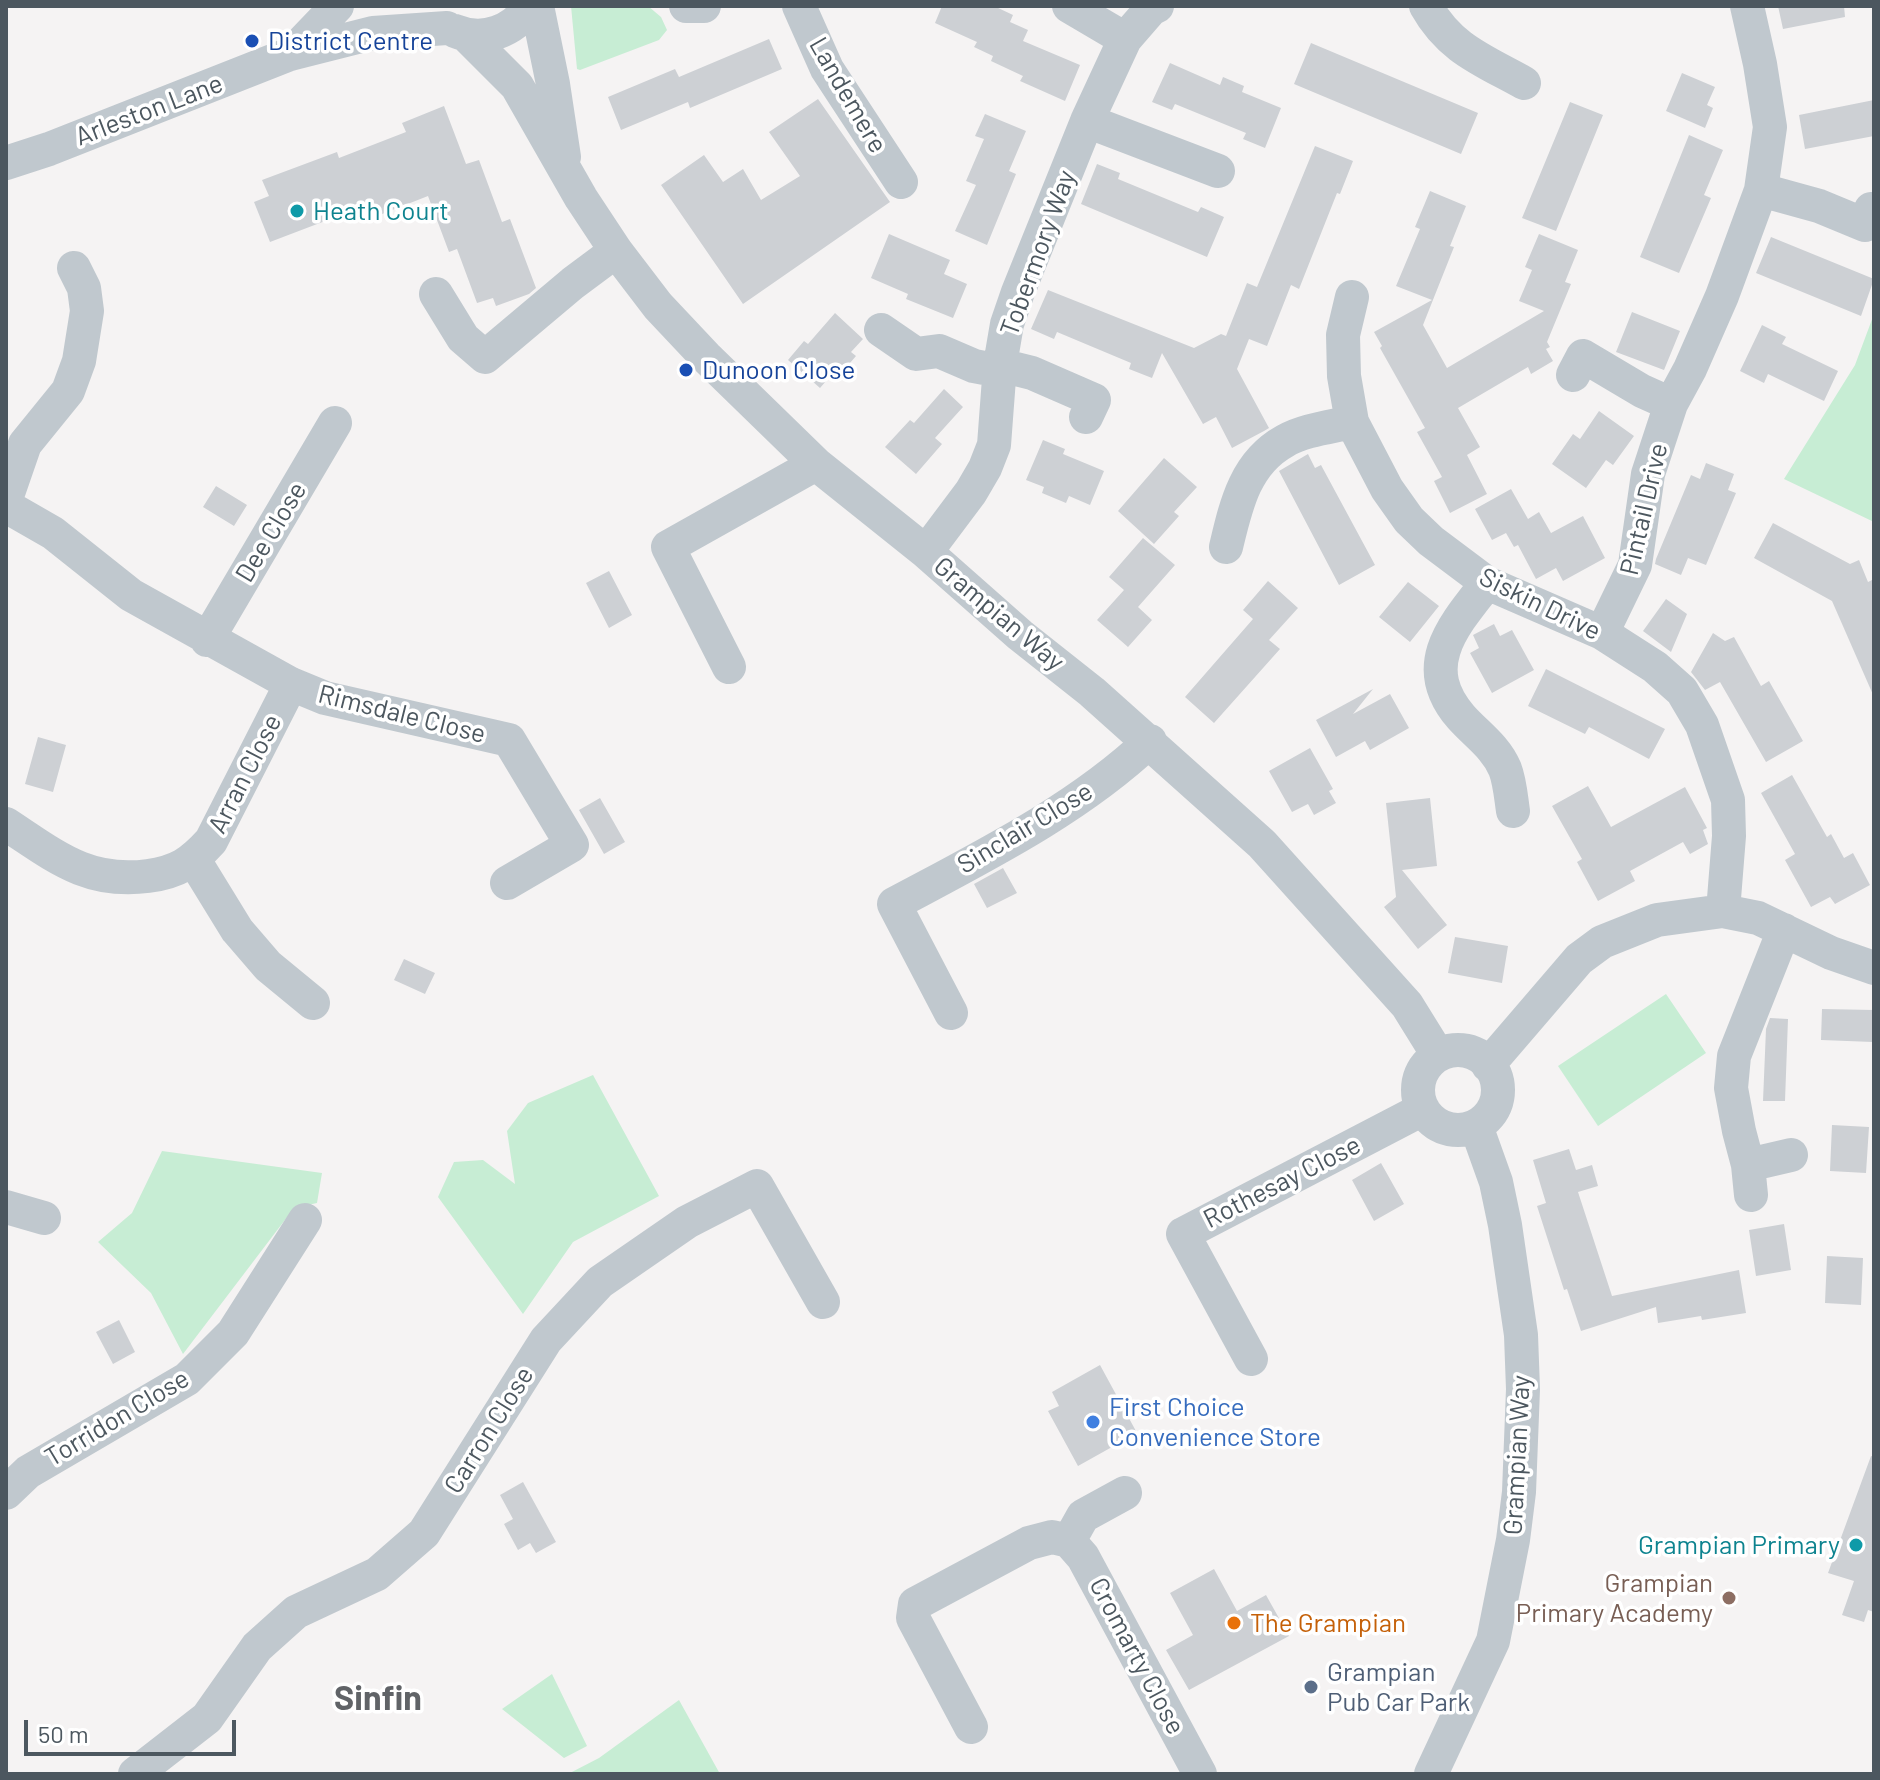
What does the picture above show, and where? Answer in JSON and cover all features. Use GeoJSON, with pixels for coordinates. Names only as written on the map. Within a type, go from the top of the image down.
{"type":"FeatureCollection","features":[{"type":"Feature","properties":{"kind":"street","name":"Arleston Lane"},"geometry":{"type":"LineString","coordinates":[[290,54],[337,6]]}},
{"type":"Feature","properties":{"kind":"street","name":"Grampian Way"},"geometry":{"type":"LineString","coordinates":[[409,6],[457,32],[517,86],[581,198],[616,251],[658,306],[751,402],[816,464],[926,552],[1020,635],[1150,741],[1262,844],[1407,1005],[1438,1055]]}},
{"type":"Feature","properties":{"kind":"street","name":"Arleston Lane"},"geometry":{"type":"LineString","coordinates":[[6,163],[290,54],[373,33],[457,32],[487,36],[520,20],[531,6]]}},
{"type":"Feature","properties":{"kind":"street","name":"Grampian Way"},"geometry":{"type":"LineString","coordinates":[[537,6],[566,169]]}},
{"type":"Feature","properties":{"kind":"street"},"geometry":{"type":"LineString","coordinates":[[686,6],[704,6]]}},
{"type":"Feature","properties":{"kind":"street","name":"Landemere"},"geometry":{"type":"LineString","coordinates":[[799,6],[827,69],[901,182]]}},
{"type":"Feature","properties":{"kind":"street"},"geometry":{"type":"LineString","coordinates":[[1069,6],[1125,39]]}},
{"type":"Feature","properties":{"kind":"street","name":"Tobermory Way"},"geometry":{"type":"LineString","coordinates":[[926,552],[971,492],[990,457],[994,445],[1000,368],[1007,324],[1014,303],[1087,121],[1125,39],[1157,6]]}},
{"type":"Feature","properties":{"kind":"street"},"geometry":{"type":"LineString","coordinates":[[1426,6],[1438,28],[1457,45],[1524,83]]}},
{"type":"Feature","properties":{"kind":"street"},"geometry":{"type":"LineString","coordinates":[[1747,6],[1770,127],[1761,190],[1819,206],[1865,225],[1871,209]]}},
{"type":"Feature","properties":{"kind":"street"},"geometry":{"type":"LineString","coordinates":[[1087,121],[1218,171]]}},
{"type":"Feature","properties":{"kind":"street","name":"Pintail Drive"},"geometry":{"type":"LineString","coordinates":[[1602,633],[1635,565],[1648,474],[1671,404],[1722,296],[1761,190]]}},
{"type":"Feature","properties":{"kind":"street"},"geometry":{"type":"LineString","coordinates":[[436,294],[463,338],[485,357],[616,251]]}},
{"type":"Feature","properties":{"kind":"street"},"geometry":{"type":"LineString","coordinates":[[6,499],[25,444],[68,391],[79,361],[87,311],[84,288],[74,268]]}},
{"type":"Feature","properties":{"kind":"street","name":"Siskin Drive"},"geometry":{"type":"LineString","coordinates":[[1352,297],[1343,335],[1344,376],[1352,422],[1387,489],[1409,520],[1431,541],[1487,583],[1602,633],[1682,691],[1702,725],[1728,800],[1729,836],[1723,911]]}},
{"type":"Feature","properties":{"kind":"street"},"geometry":{"type":"LineString","coordinates":[[881,330],[916,354],[939,351],[974,366],[1032,373],[1094,400],[1086,417]]}},
{"type":"Feature","properties":{"kind":"street"},"geometry":{"type":"LineString","coordinates":[[1573,375],[1583,356],[1642,391],[1671,404]]}},
{"type":"Feature","properties":{"kind":"street"},"geometry":{"type":"LineString","coordinates":[[1226,547],[1249,473],[1266,454],[1287,439],[1352,422]]}},
{"type":"Feature","properties":{"kind":"street","name":"Dee Close"},"geometry":{"type":"LineString","coordinates":[[207,640],[335,423]]}},
{"type":"Feature","properties":{"kind":"street"},"geometry":{"type":"LineString","coordinates":[[729,667],[664,540],[816,464]]}},
{"type":"Feature","properties":{"kind":"street","name":"Rimsdale Close"},"geometry":{"type":"LineString","coordinates":[[6,506],[53,533],[131,595],[291,684],[325,698],[509,740],[572,845],[507,883]]}},
{"type":"Feature","properties":{"kind":"street"},"geometry":{"type":"LineString","coordinates":[[1487,583],[1455,624],[1444,647],[1440,667],[1441,689],[1505,769],[1513,811]]}},
{"type":"Feature","properties":{"kind":"street","name":"Arran Close"},"geometry":{"type":"LineString","coordinates":[[6,824],[73,867],[102,876],[122,879],[166,873],[194,860],[217,829],[291,684]]}},
{"type":"Feature","properties":{"kind":"street","name":"Sinclair Close"},"geometry":{"type":"LineString","coordinates":[[951,1013],[888,893],[1060,811],[1125,765],[1150,741]]}},
{"type":"Feature","properties":{"kind":"street","name":"Arran Close"},"geometry":{"type":"LineString","coordinates":[[194,860],[237,930],[268,966],[313,1003]]}},
{"type":"Feature","properties":{"kind":"street"},"geometry":{"type":"LineString","coordinates":[[1488,1065],[1579,959],[1602,942],[1657,920],[1723,911],[1758,918],[1831,953],[1874,968]]}},
{"type":"Feature","properties":{"kind":"street"},"geometry":{"type":"LineString","coordinates":[[1784,930],[1734,1056],[1731,1088],[1750,1180],[1791,1155]]}},
{"type":"Feature","properties":{"kind":"street"},"geometry":{"type":"LineString","coordinates":[[1451,1050],[1475,1053],[1495,1076],[1498,1087],[1496,1101],[1485,1119],[1476,1126],[1462,1130],[1447,1128],[1434,1122],[1423,1109],[1419,1098],[1419,1081],[1424,1068],[1438,1055],[1451,1050]]}},
{"type":"Feature","properties":{"kind":"street","name":"Rothesay Close"},"geometry":{"type":"LineString","coordinates":[[1251,1359],[1183,1234],[1423,1109]]}},
{"type":"Feature","properties":{"kind":"street","name":"Grampian Way"},"geometry":{"type":"LineString","coordinates":[[1431,1774],[1493,1641],[1519,1492],[1523,1389],[1521,1335],[1496,1182],[1476,1126]]}},
{"type":"Feature","properties":{"kind":"street","name":"Carron Close"},"geometry":{"type":"LineString","coordinates":[[135,1774],[207,1718],[257,1647],[296,1612],[377,1574],[424,1533],[546,1340],[600,1282],[687,1222],[757,1186],[823,1302]]}},
{"type":"Feature","properties":{"kind":"street"},"geometry":{"type":"LineString","coordinates":[[6,1207],[44,1218]]}},
{"type":"Feature","properties":{"kind":"street","name":"Torridon Close"},"geometry":{"type":"LineString","coordinates":[[6,1493],[28,1472],[187,1379],[233,1333],[305,1220]]}},
{"type":"Feature","properties":{"kind":"street"},"geometry":{"type":"LineString","coordinates":[[971,1727],[913,1618],[915,1604],[1029,1543],[1052,1537],[1069,1541],[1083,1516],[1125,1493]]}},
{"type":"Feature","properties":{"kind":"street","name":"Cromarty Close"},"geometry":{"type":"LineString","coordinates":[[1069,1541],[1083,1557],[1200,1774]]}},
{"type":"Feature","properties":{"kind":"green space"},"geometry":{"type":"Polygon","coordinates":[[[571,6],[648,6],[661,17],[667,30],[659,40],[580,70],[577,69],[571,6]]]}},
{"type":"Feature","properties":{"kind":"green space"},"geometry":{"type":"Polygon","coordinates":[[[1874,314],[1874,522],[1784,479],[1855,365],[1874,314]]]}},
{"type":"Feature","properties":{"kind":"green space"},"geometry":{"type":"Polygon","coordinates":[[[1666,994],[1706,1053],[1598,1126],[1558,1066],[1666,994]]]}},
{"type":"Feature","properties":{"kind":"green space"},"geometry":{"type":"Polygon","coordinates":[[[593,1075],[659,1196],[573,1242],[523,1314],[438,1197],[454,1162],[483,1160],[515,1184],[507,1131],[528,1103],[593,1075]]]}},
{"type":"Feature","properties":{"kind":"green space"},"geometry":{"type":"Polygon","coordinates":[[[162,1151],[322,1173],[317,1203],[294,1208],[183,1354],[151,1293],[98,1242],[132,1213],[162,1151]]]}},
{"type":"Feature","properties":{"kind":"green space"},"geometry":{"type":"Polygon","coordinates":[[[552,1674],[587,1746],[564,1758],[502,1709],[552,1674]]]}},
{"type":"Feature","properties":{"kind":"green space"},"geometry":{"type":"Polygon","coordinates":[[[679,1700],[720,1774],[568,1774],[599,1758],[679,1700]]]}},
{"type":"Feature","properties":{"kind":"building"},"geometry":{"type":"Polygon","coordinates":[[[942,6],[994,6],[1013,15],[1010,22],[1028,30],[1023,41],[1080,65],[1065,101],[1020,81],[1023,76],[991,61],[993,56],[974,47],[977,42],[935,23],[942,6]]]}},
{"type":"Feature","properties":{"kind":"building"},"geometry":{"type":"Polygon","coordinates":[[[1778,6],[1844,6],[1845,17],[1783,29],[1778,6]]]}},
{"type":"Feature","properties":{"kind":"building"},"geometry":{"type":"Polygon","coordinates":[[[769,39],[782,69],[690,108],[688,102],[621,130],[608,97],[675,69],[679,77],[769,39]]]}},
{"type":"Feature","properties":{"kind":"building"},"geometry":{"type":"Polygon","coordinates":[[[1311,43],[1478,113],[1461,154],[1294,84],[1311,43]]]}},
{"type":"Feature","properties":{"kind":"building"},"geometry":{"type":"Polygon","coordinates":[[[1170,63],[1220,85],[1223,77],[1244,86],[1242,92],[1281,108],[1265,148],[1243,139],[1246,133],[1175,104],[1172,110],[1152,102],[1170,63]]]}},
{"type":"Feature","properties":{"kind":"building"},"geometry":{"type":"Polygon","coordinates":[[[1682,73],[1715,87],[1707,105],[1713,108],[1705,128],[1666,111],[1682,73]]]}},
{"type":"Feature","properties":{"kind":"building"},"geometry":{"type":"Polygon","coordinates":[[[818,99],[890,202],[743,304],[661,185],[704,155],[723,182],[743,169],[761,200],[800,176],[769,132],[818,99]]]}},
{"type":"Feature","properties":{"kind":"building"},"geometry":{"type":"Polygon","coordinates":[[[1874,100],[1874,136],[1805,149],[1799,115],[1874,100]]]}},
{"type":"Feature","properties":{"kind":"building"},"geometry":{"type":"Polygon","coordinates":[[[1570,102],[1603,115],[1556,231],[1522,218],[1570,102]]]}},
{"type":"Feature","properties":{"kind":"building","name":"Heath Court"},"geometry":{"type":"Polygon","coordinates":[[[444,106],[466,164],[479,160],[502,222],[510,219],[536,288],[529,294],[496,306],[493,298],[477,303],[457,249],[449,252],[428,196],[372,218],[367,205],[270,242],[254,202],[269,196],[262,180],[337,152],[339,158],[406,132],[402,123],[444,106]]]}},
{"type":"Feature","properties":{"kind":"building"},"geometry":{"type":"Polygon","coordinates":[[[985,114],[1026,131],[1009,171],[1016,174],[987,245],[955,231],[976,185],[966,181],[984,139],[975,136],[985,114]]]}},
{"type":"Feature","properties":{"kind":"building"},"geometry":{"type":"Polygon","coordinates":[[[1689,135],[1723,150],[1704,195],[1711,198],[1679,273],[1640,257],[1689,135]]]}},
{"type":"Feature","properties":{"kind":"building"},"geometry":{"type":"Polygon","coordinates":[[[1315,146],[1353,161],[1299,289],[1291,285],[1267,346],[1249,339],[1237,369],[1269,428],[1232,448],[1216,417],[1203,424],[1162,353],[1152,378],[1129,369],[1131,363],[1057,332],[1054,339],[1031,329],[1048,290],[1194,348],[1221,334],[1226,336],[1247,283],[1257,287],[1315,146]]]}},
{"type":"Feature","properties":{"kind":"building"},"geometry":{"type":"Polygon","coordinates":[[[1097,164],[1120,173],[1118,179],[1198,212],[1201,207],[1224,217],[1207,257],[1081,204],[1097,164]]]}},
{"type":"Feature","properties":{"kind":"building"},"geometry":{"type":"Polygon","coordinates":[[[1430,191],[1466,206],[1450,246],[1454,247],[1423,325],[1447,368],[1544,311],[1519,301],[1532,270],[1525,267],[1539,234],[1578,250],[1565,282],[1571,284],[1547,342],[1550,347],[1546,349],[1553,361],[1531,374],[1528,367],[1458,408],[1480,447],[1467,455],[1487,494],[1450,513],[1434,481],[1442,477],[1417,432],[1425,428],[1374,332],[1432,300],[1396,286],[1420,229],[1415,227],[1430,191]]]}},
{"type":"Feature","properties":{"kind":"building"},"geometry":{"type":"Polygon","coordinates":[[[889,234],[950,260],[944,274],[967,284],[953,318],[906,299],[908,294],[871,278],[889,234]]]}},
{"type":"Feature","properties":{"kind":"building"},"geometry":{"type":"Polygon","coordinates":[[[1771,237],[1874,279],[1861,316],[1756,273],[1771,237]]]}},
{"type":"Feature","properties":{"kind":"building"},"geometry":{"type":"Polygon","coordinates":[[[1632,312],[1680,331],[1664,370],[1616,352],[1632,312]]]}},
{"type":"Feature","properties":{"kind":"building"},"geometry":{"type":"Polygon","coordinates":[[[835,313],[863,339],[851,352],[856,356],[838,377],[833,373],[820,388],[788,360],[804,341],[808,344],[835,313]]]}},
{"type":"Feature","properties":{"kind":"building"},"geometry":{"type":"Polygon","coordinates":[[[1762,325],[1786,337],[1782,344],[1838,371],[1824,401],[1768,374],[1764,383],[1740,371],[1762,325]]]}},
{"type":"Feature","properties":{"kind":"building"},"geometry":{"type":"Polygon","coordinates":[[[944,389],[963,407],[935,438],[942,444],[916,474],[885,447],[910,420],[914,423],[944,389]]]}},
{"type":"Feature","properties":{"kind":"building"},"geometry":{"type":"Polygon","coordinates":[[[1599,411],[1634,436],[1613,465],[1606,460],[1586,488],[1552,464],[1573,434],[1580,439],[1599,411]]]}},
{"type":"Feature","properties":{"kind":"building"},"geometry":{"type":"Polygon","coordinates":[[[1043,440],[1065,449],[1063,454],[1104,471],[1090,505],[1069,496],[1066,503],[1042,493],[1044,487],[1026,480],[1043,440]]]}},
{"type":"Feature","properties":{"kind":"building"},"geometry":{"type":"Polygon","coordinates":[[[1308,454],[1315,468],[1321,465],[1375,565],[1339,585],[1279,471],[1308,454]]]}},
{"type":"Feature","properties":{"kind":"building"},"geometry":{"type":"Polygon","coordinates":[[[1164,458],[1197,487],[1174,512],[1179,516],[1154,544],[1118,511],[1164,458]]]}},
{"type":"Feature","properties":{"kind":"building"},"geometry":{"type":"Polygon","coordinates":[[[1706,463],[1734,474],[1728,490],[1736,493],[1706,565],[1688,558],[1681,575],[1655,564],[1656,559],[1691,475],[1700,479],[1706,463]]]}},
{"type":"Feature","properties":{"kind":"building"},"geometry":{"type":"Polygon","coordinates":[[[216,486],[247,505],[234,526],[203,507],[216,486]]]}},
{"type":"Feature","properties":{"kind":"building"},"geometry":{"type":"Polygon","coordinates":[[[1511,489],[1528,519],[1539,512],[1551,533],[1583,516],[1605,558],[1563,581],[1556,568],[1536,579],[1518,545],[1514,547],[1506,533],[1492,540],[1475,509],[1511,489]]]}},
{"type":"Feature","properties":{"kind":"building"},"geometry":{"type":"Polygon","coordinates":[[[1773,523],[1850,564],[1859,560],[1868,582],[1874,579],[1874,697],[1832,601],[1754,558],[1773,523]]]}},
{"type":"Feature","properties":{"kind":"building"},"geometry":{"type":"Polygon","coordinates":[[[1143,538],[1175,565],[1138,607],[1152,620],[1128,647],[1097,620],[1124,590],[1109,577],[1143,538]]]}},
{"type":"Feature","properties":{"kind":"building"},"geometry":{"type":"Polygon","coordinates":[[[609,571],[632,615],[609,628],[586,583],[609,571]]]}},
{"type":"Feature","properties":{"kind":"building"},"geometry":{"type":"Polygon","coordinates":[[[1268,581],[1298,608],[1269,640],[1280,649],[1214,723],[1185,697],[1253,619],[1243,610],[1268,581]]]}},
{"type":"Feature","properties":{"kind":"building"},"geometry":{"type":"Polygon","coordinates":[[[1408,582],[1439,606],[1410,642],[1379,617],[1408,582]]]}},
{"type":"Feature","properties":{"kind":"building"},"geometry":{"type":"Polygon","coordinates":[[[1666,599],[1687,614],[1671,652],[1643,631],[1666,599]]]}},
{"type":"Feature","properties":{"kind":"building"},"geometry":{"type":"Polygon","coordinates":[[[1494,624],[1500,636],[1512,630],[1534,670],[1492,693],[1470,653],[1479,648],[1473,635],[1494,624]]]}},
{"type":"Feature","properties":{"kind":"building"},"geometry":{"type":"Polygon","coordinates":[[[1713,633],[1725,641],[1734,637],[1761,686],[1769,681],[1803,741],[1766,762],[1720,682],[1705,690],[1691,672],[1713,633]]]}},
{"type":"Feature","properties":{"kind":"building"},"geometry":{"type":"Polygon","coordinates":[[[1546,669],[1665,729],[1649,759],[1589,727],[1585,734],[1528,706],[1546,669]]]}},
{"type":"Feature","properties":{"kind":"building"},"geometry":{"type":"Polygon","coordinates":[[[1373,689],[1353,714],[1390,694],[1409,728],[1370,750],[1365,741],[1336,757],[1316,720],[1373,689]]]}},
{"type":"Feature","properties":{"kind":"building"},"geometry":{"type":"Polygon","coordinates":[[[38,737],[66,745],[53,792],[25,784],[38,737]]]}},
{"type":"Feature","properties":{"kind":"building"},"geometry":{"type":"Polygon","coordinates":[[[1310,748],[1333,789],[1329,791],[1336,803],[1314,815],[1308,804],[1292,812],[1269,771],[1310,748]]]}},
{"type":"Feature","properties":{"kind":"building"},"geometry":{"type":"Polygon","coordinates":[[[1792,775],[1827,837],[1831,834],[1844,858],[1853,853],[1870,885],[1835,904],[1830,897],[1811,907],[1785,860],[1795,854],[1761,793],[1792,775]]]}},
{"type":"Feature","properties":{"kind":"building"},"geometry":{"type":"Polygon","coordinates":[[[1588,786],[1611,827],[1685,787],[1707,828],[1703,830],[1708,844],[1690,854],[1683,842],[1630,871],[1635,881],[1598,901],[1577,862],[1582,859],[1552,806],[1588,786]]]}},
{"type":"Feature","properties":{"kind":"building"},"geometry":{"type":"Polygon","coordinates":[[[600,798],[625,842],[604,854],[579,810],[600,798]]]}},
{"type":"Feature","properties":{"kind":"building"},"geometry":{"type":"Polygon","coordinates":[[[1430,798],[1437,866],[1402,870],[1447,925],[1418,949],[1384,907],[1396,897],[1386,803],[1430,798]]]}},
{"type":"Feature","properties":{"kind":"building"},"geometry":{"type":"Polygon","coordinates":[[[1003,868],[1017,893],[987,908],[974,884],[1003,868]]]}},
{"type":"Feature","properties":{"kind":"building"},"geometry":{"type":"Polygon","coordinates":[[[1455,937],[1508,946],[1502,983],[1448,973],[1455,937]]]}},
{"type":"Feature","properties":{"kind":"building"},"geometry":{"type":"Polygon","coordinates":[[[404,959],[435,973],[425,994],[394,980],[404,959]]]}},
{"type":"Feature","properties":{"kind":"building"},"geometry":{"type":"Polygon","coordinates":[[[1822,1009],[1874,1010],[1873,1042],[1821,1040],[1822,1009]]]}},
{"type":"Feature","properties":{"kind":"building"},"geometry":{"type":"Polygon","coordinates":[[[1770,1018],[1788,1019],[1785,1101],[1763,1101],[1766,1029],[1770,1018]]]}},
{"type":"Feature","properties":{"kind":"building"},"geometry":{"type":"Polygon","coordinates":[[[1832,1125],[1869,1127],[1866,1173],[1830,1171],[1832,1125]]]}},
{"type":"Feature","properties":{"kind":"building"},"geometry":{"type":"Polygon","coordinates":[[[1569,1149],[1576,1170],[1592,1165],[1598,1186],[1578,1192],[1612,1296],[1739,1270],[1746,1313],[1658,1323],[1656,1307],[1581,1331],[1567,1289],[1564,1290],[1537,1206],[1546,1203],[1533,1160],[1569,1149]]]}},
{"type":"Feature","properties":{"kind":"building"},"geometry":{"type":"Polygon","coordinates":[[[1381,1163],[1404,1204],[1374,1221],[1352,1180],[1381,1163]]]}},
{"type":"Feature","properties":{"kind":"building"},"geometry":{"type":"Polygon","coordinates":[[[1784,1224],[1791,1270],[1756,1276],[1749,1230],[1784,1224]]]}},
{"type":"Feature","properties":{"kind":"building"},"geometry":{"type":"Polygon","coordinates":[[[1827,1256],[1863,1258],[1861,1305],[1825,1303],[1827,1256]]]}},
{"type":"Feature","properties":{"kind":"building"},"geometry":{"type":"Polygon","coordinates":[[[119,1320],[135,1352],[113,1364],[96,1332],[119,1320]]]}},
{"type":"Feature","properties":{"kind":"building","name":"First Choice Convenience Store"},"geometry":{"type":"Polygon","coordinates":[[[1100,1365],[1137,1433],[1078,1466],[1048,1411],[1059,1406],[1052,1392],[1100,1365]]]}},
{"type":"Feature","properties":{"kind":"building","name":"Grampian Primary"},"geometry":{"type":"Polygon","coordinates":[[[1871,1456],[1874,1457],[1874,1612],[1868,1610],[1864,1622],[1842,1615],[1854,1581],[1828,1573],[1871,1456]]]}},
{"type":"Feature","properties":{"kind":"building"},"geometry":{"type":"Polygon","coordinates":[[[523,1482],[556,1542],[536,1553],[530,1543],[518,1550],[504,1524],[513,1519],[500,1495],[523,1482]]]}},
{"type":"Feature","properties":{"kind":"building","name":"The Grampian"},"geometry":{"type":"Polygon","coordinates":[[[1214,1569],[1237,1611],[1266,1595],[1289,1636],[1189,1690],[1166,1650],[1193,1635],[1170,1593],[1214,1569]]]}},
{"type":"Feature","properties":{"kind":"place","name":"District Centre"},"geometry":{"type":"Point","coordinates":[252,41]}},
{"type":"Feature","properties":{"kind":"place","name":"Heath Court"},"geometry":{"type":"Point","coordinates":[297,211]}},
{"type":"Feature","properties":{"kind":"place","name":"Dunoon Close"},"geometry":{"type":"Point","coordinates":[686,370]}},
{"type":"Feature","properties":{"kind":"place","name":"First Choice Convenience Store"},"geometry":{"type":"Point","coordinates":[1093,1422]}},
{"type":"Feature","properties":{"kind":"place","name":"Grampian Primary"},"geometry":{"type":"Point","coordinates":[1856,1545]}},
{"type":"Feature","properties":{"kind":"place","name":"Grampian Primary Academy"},"geometry":{"type":"Point","coordinates":[1729,1598]}},
{"type":"Feature","properties":{"kind":"place","name":"The Grampian"},"geometry":{"type":"Point","coordinates":[1234,1623]}},
{"type":"Feature","properties":{"kind":"place","name":"Grampian Pub Car Park"},"geometry":{"type":"Point","coordinates":[1311,1687]}},
{"type":"Feature","properties":{"kind":"district","name":"Sinfin"},"geometry":{"type":"Point","coordinates":[378,1699]}}]}
